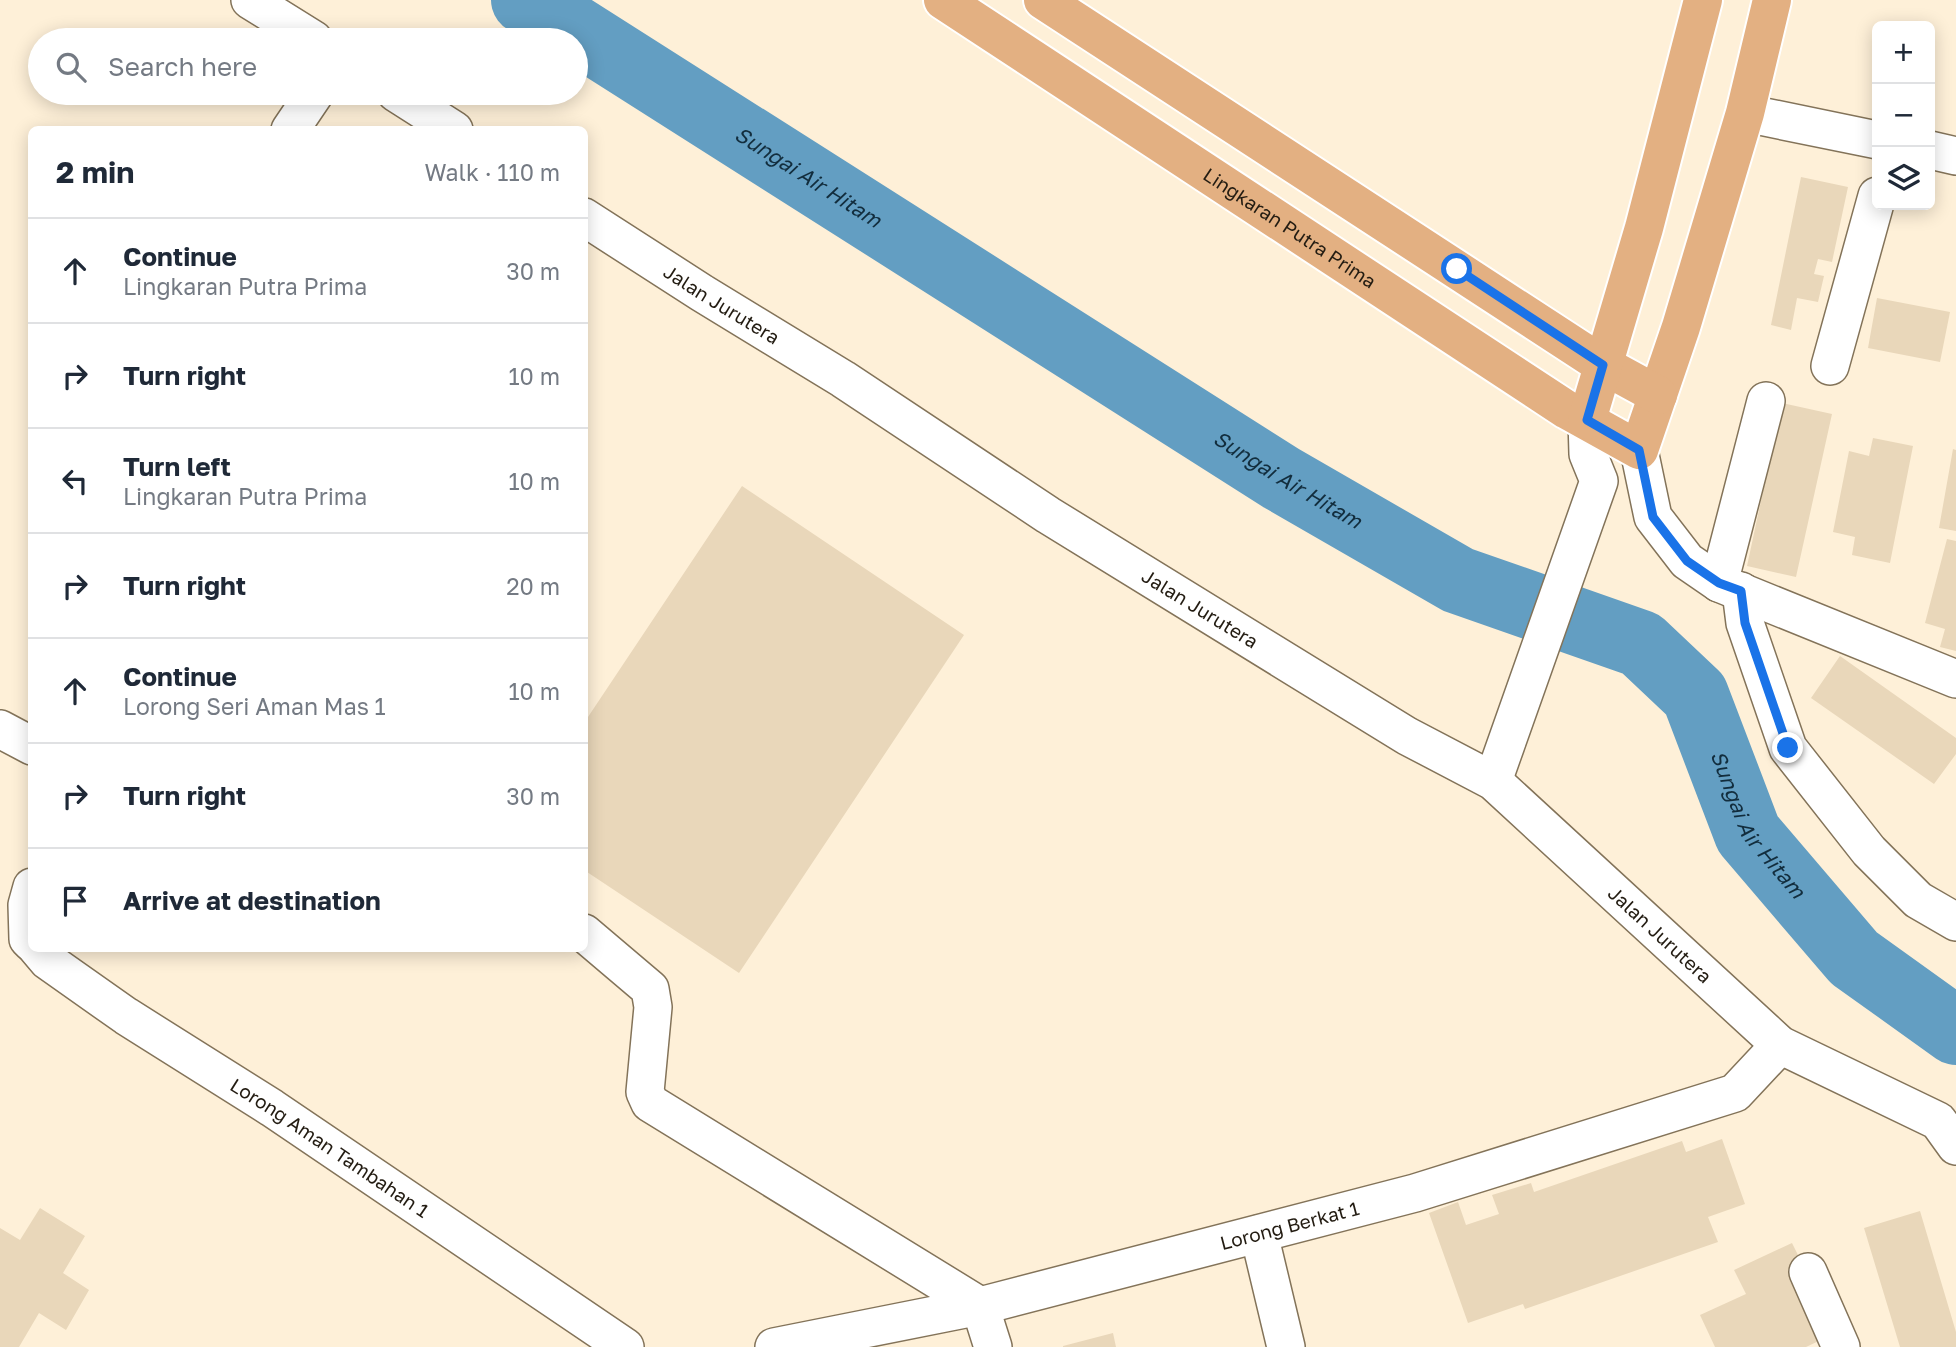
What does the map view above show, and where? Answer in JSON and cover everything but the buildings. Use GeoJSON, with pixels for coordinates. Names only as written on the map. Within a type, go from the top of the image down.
{"type":"FeatureCollection","features":[{"type":"Feature","properties":{"kind":"main road","name":"Lingkaran Putra Prima"},"geometry":{"type":"LineString","coordinates":[[943,0],[1555,403],[1639,450]]}},
{"type":"Feature","properties":{"kind":"main road"},"geometry":{"type":"LineString","coordinates":[[1043,0],[1603,365],[1658,395]]}},
{"type":"Feature","properties":{"kind":"main road"},"geometry":{"type":"LineString","coordinates":[[1587,420],[1648,216],[1703,0]]}},
{"type":"Feature","properties":{"kind":"main road"},"geometry":{"type":"LineString","coordinates":[[1639,450],[1681,327],[1745,113],[1772,0]]}},
{"type":"Feature","properties":{"kind":"street"},"geometry":{"type":"LineString","coordinates":[[250,0],[295,28]]}},
{"type":"Feature","properties":{"kind":"street"},"geometry":{"type":"LineString","coordinates":[[293,126],[307,105]]}},
{"type":"Feature","properties":{"kind":"street"},"geometry":{"type":"LineString","coordinates":[[415,105],[448,126]]}},
{"type":"Feature","properties":{"kind":"street"},"geometry":{"type":"LineString","coordinates":[[1745,113],[1872,139]]}},
{"type":"Feature","properties":{"kind":"street"},"geometry":{"type":"LineString","coordinates":[[1935,151],[1956,156]]}},
{"type":"Feature","properties":{"kind":"street"},"geometry":{"type":"LineString","coordinates":[[1830,366],[1873,210]]}},
{"type":"Feature","properties":{"kind":"street","name":"Jalan Jurutera"},"geometry":{"type":"LineString","coordinates":[[588,220],[843,379],[1048,515],[1407,736],[1493,781],[1780,1045],[1938,1121],[1956,1146]]}},
{"type":"Feature","properties":{"kind":"street"},"geometry":{"type":"LineString","coordinates":[[1766,401],[1730,587],[1788,748],[1869,851],[1918,900],[1956,922]]}},
{"type":"Feature","properties":{"kind":"street"},"geometry":{"type":"LineString","coordinates":[[1493,781],[1599,481],[1588,453],[1587,420]]}},
{"type":"Feature","properties":{"kind":"street"},"geometry":{"type":"LineString","coordinates":[[1599,481],[1625,471],[1639,450]]}},
{"type":"Feature","properties":{"kind":"street"},"geometry":{"type":"LineString","coordinates":[[1639,450],[1653,517],[1687,561],[1730,587],[1956,679]]}},
{"type":"Feature","properties":{"kind":"street"},"geometry":{"type":"LineString","coordinates":[[0,729],[28,744]]}},
{"type":"Feature","properties":{"kind":"street"},"geometry":{"type":"LineString","coordinates":[[20,900],[28,939]]}},
{"type":"Feature","properties":{"kind":"street"},"geometry":{"type":"LineString","coordinates":[[588,936],[650,989],[653,1007],[646,1093],[650,1103],[980,1306],[993,1347]]}},
{"type":"Feature","properties":{"kind":"street","name":"Lorong Aman Tambahan 1"},"geometry":{"type":"LineString","coordinates":[[40,952],[48,961],[126,1016],[272,1108],[625,1347]]}},
{"type":"Feature","properties":{"kind":"street","name":"Lorong Berkat 1"},"geometry":{"type":"LineString","coordinates":[[774,1347],[980,1306],[1415,1193],[1735,1093],[1780,1045]]}},
{"type":"Feature","properties":{"kind":"street"},"geometry":{"type":"LineString","coordinates":[[1259,1234],[1286,1347]]}},
{"type":"Feature","properties":{"kind":"street"},"geometry":{"type":"LineString","coordinates":[[1808,1272],[1841,1347]]}},
{"type":"Feature","properties":{"kind":"waterway","name":"Sungai Air Hitam"},"geometry":{"type":"LineString","coordinates":[[525,0],[572,28]]}},
{"type":"Feature","properties":{"kind":"waterway","name":"Sungai Air Hitam"},"geometry":{"type":"LineString","coordinates":[[588,38],[1281,478],[1458,580],[1641,644],[1695,695],[1748,834],[1854,958],[1956,1031]]}},
{"type":"Feature","properties":{"kind":"route"},"geometry":{"type":"LineString","coordinates":[[1457,269],[1603,365],[1587,420],[1639,450],[1653,517],[1687,561],[1719,583],[1741,591],[1745,623],[1788,748]]}}]}
